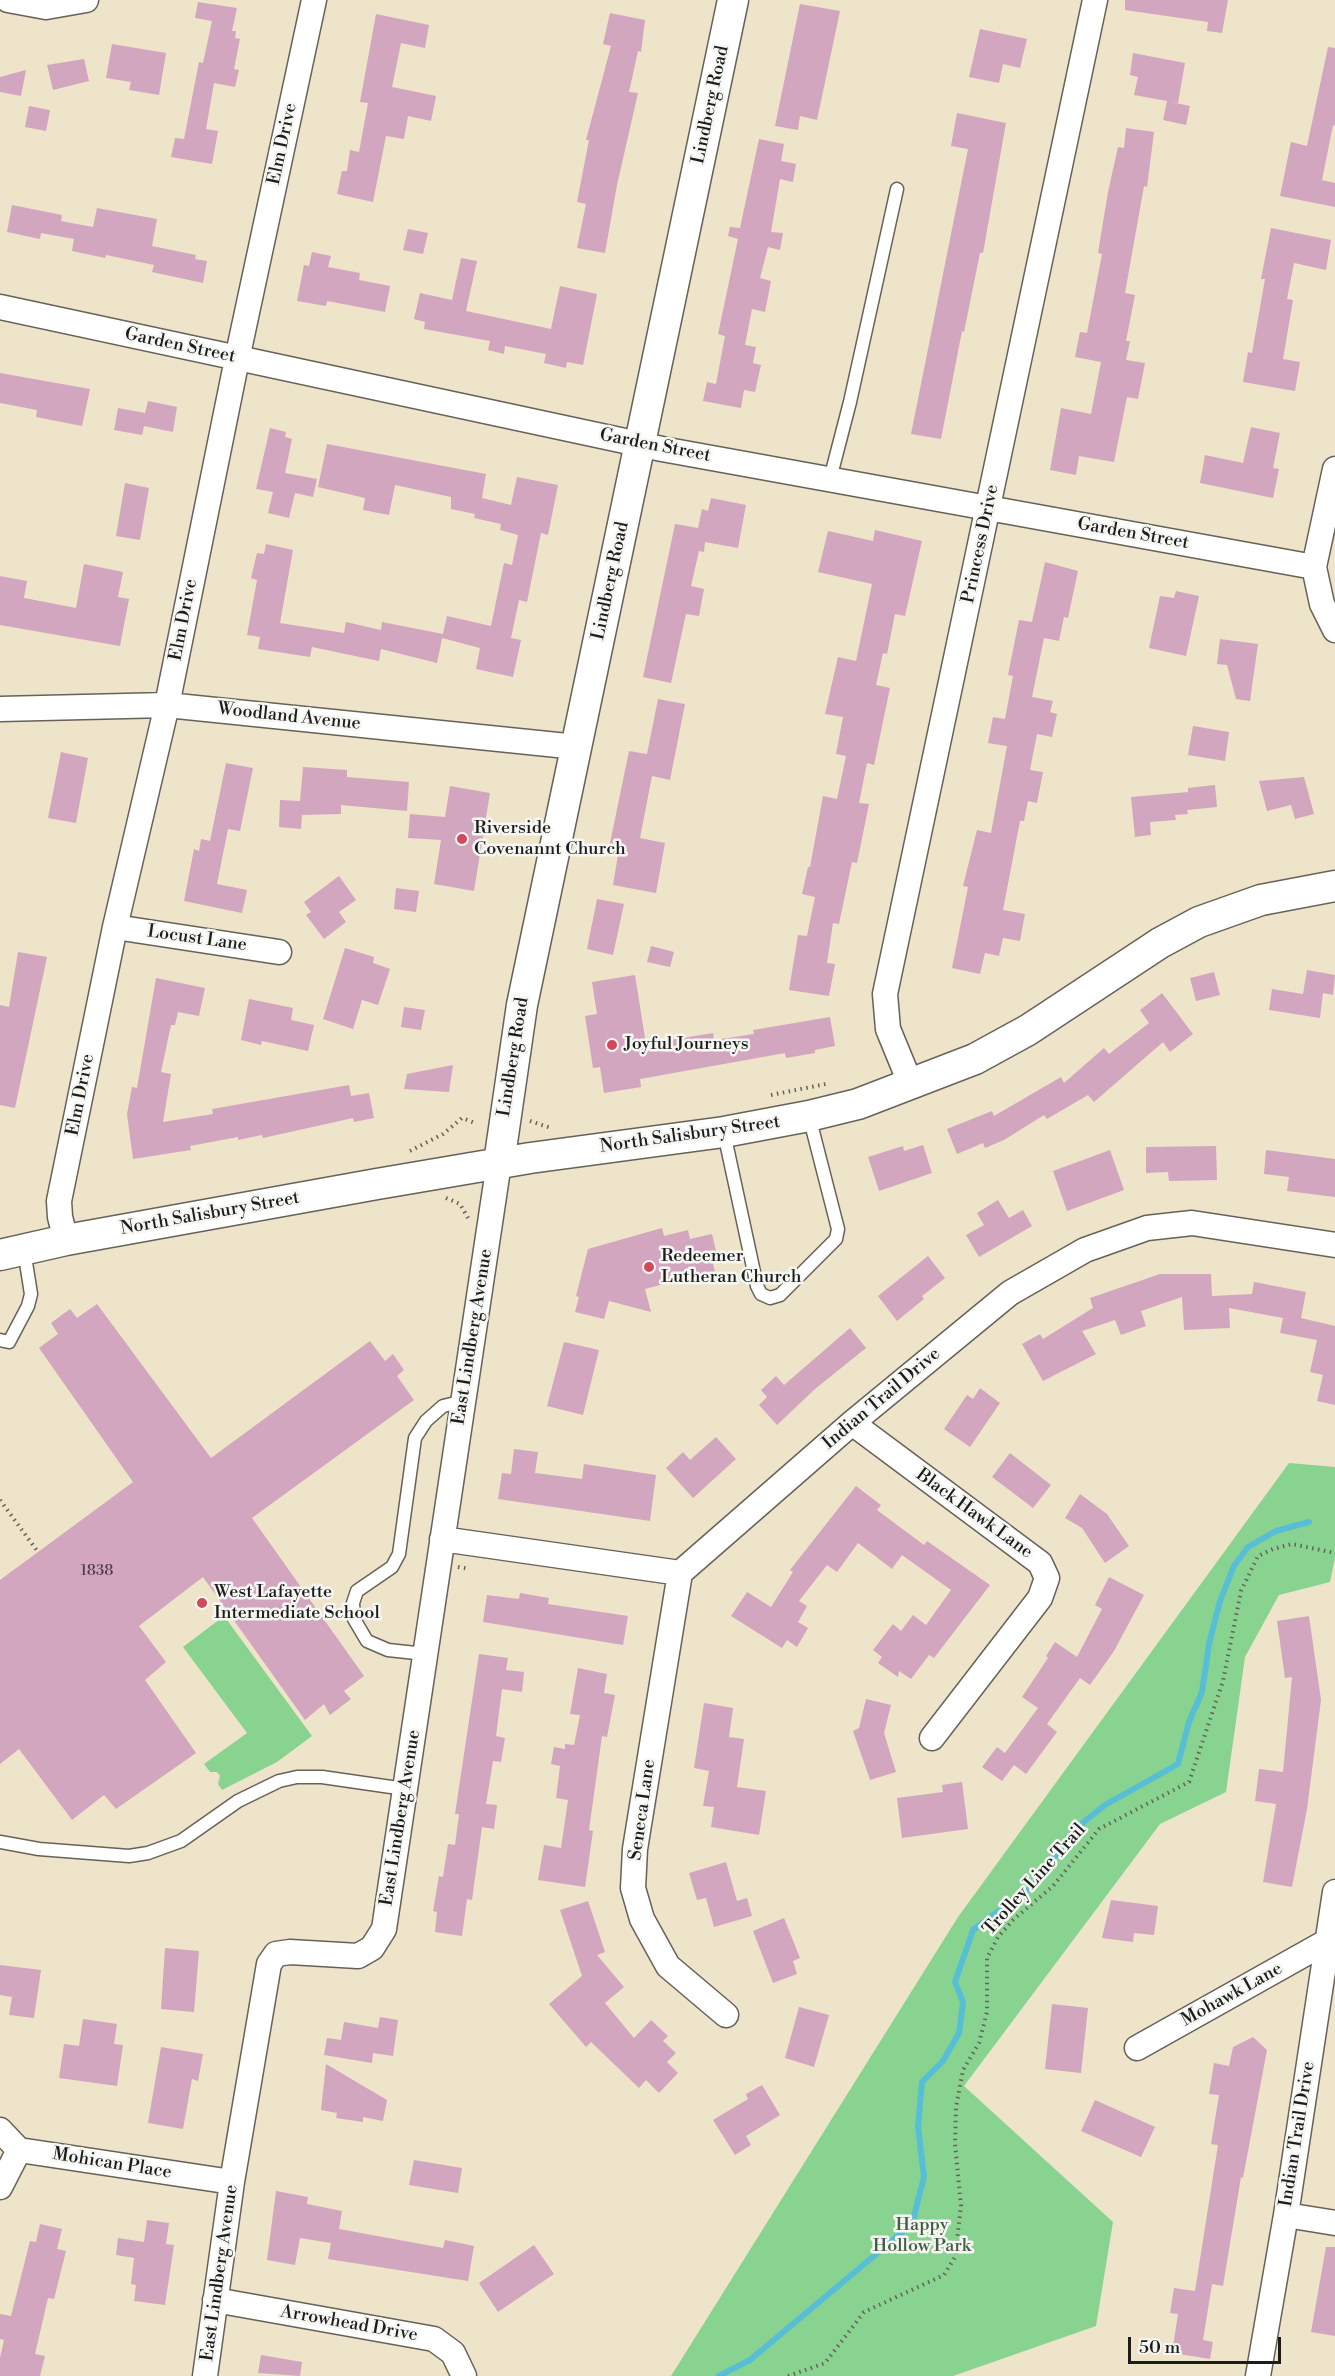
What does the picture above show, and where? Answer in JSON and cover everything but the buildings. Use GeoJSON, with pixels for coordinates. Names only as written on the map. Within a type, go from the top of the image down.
{"type":"FeatureCollection","features":[{"type":"Feature","properties":{"kind":"street"},"geometry":{"type":"LineString","coordinates":[[8,0],[46,7],[86,0]]}},
{"type":"Feature","properties":{"kind":"street","name":"Elm Drive"},"geometry":{"type":"LineString","coordinates":[[66,1240],[60,1217],[59,1201],[115,927],[167,705],[237,359],[314,0]]}},
{"type":"Feature","properties":{"kind":"street","name":"Lindberg Road"},"geometry":{"type":"LineString","coordinates":[[499,1163],[522,1005],[733,0]]}},
{"type":"Feature","properties":{"kind":"street","name":"Princess Drive"},"geometry":{"type":"LineString","coordinates":[[910,1085],[888,1029],[885,994],[1095,0]]}},
{"type":"Feature","properties":{"kind":"street","name":"Garden Street"},"geometry":{"type":"LineString","coordinates":[[0,307],[639,444],[1314,567]]}},
{"type":"Feature","properties":{"kind":"street"},"geometry":{"type":"LineString","coordinates":[[1335,469],[1314,567],[1322,604],[1335,630]]}},
{"type":"Feature","properties":{"kind":"street","name":"Woodland Avenue"},"geometry":{"type":"LineString","coordinates":[[0,709],[167,705],[576,747]]}},
{"type":"Feature","properties":{"kind":"street","name":"North Salisbury Street"},"geometry":{"type":"LineString","coordinates":[[12,1252],[66,1240],[499,1163],[724,1132],[858,1104],[975,1059],[1019,1035],[1160,943],[1199,922],[1261,900],[1335,886]]}},
{"type":"Feature","properties":{"kind":"street","name":"Locust Lane"},"geometry":{"type":"LineString","coordinates":[[115,927],[279,952]]}},
{"type":"Feature","properties":{"kind":"street","name":"East Lindberg Avenue"},"geometry":{"type":"LineString","coordinates":[[205,2376],[232,2182],[269,1964],[276,1954],[290,1952],[358,1956],[372,1948],[381,1938],[499,1163]]}},
{"type":"Feature","properties":{"kind":"street","name":"Indian Trail Drive"},"geometry":{"type":"LineString","coordinates":[[680,1573],[852,1423],[1010,1293],[1085,1250],[1147,1228],[1192,1223],[1335,1245]]}},
{"type":"Feature","properties":{"kind":"street","name":"Black Hawk Lane"},"geometry":{"type":"LineString","coordinates":[[852,1423],[1040,1563],[1047,1578],[1040,1598],[932,1738]]}},
{"type":"Feature","properties":{"kind":"street"},"geometry":{"type":"LineString","coordinates":[[442,1539],[680,1573]]}},
{"type":"Feature","properties":{"kind":"street","name":"Seneca Lane"},"geometry":{"type":"LineString","coordinates":[[680,1573],[635,1849],[633,1888],[642,1919],[668,1966],[726,2015]]}},
{"type":"Feature","properties":{"kind":"street","name":"Indian Trail Drive"},"geometry":{"type":"LineString","coordinates":[[1258,2376],[1286,2215],[1335,1892]]}},
{"type":"Feature","properties":{"kind":"street","name":"Mohawk Lane"},"geometry":{"type":"LineString","coordinates":[[1137,2048],[1326,1942]]}},
{"type":"Feature","properties":{"kind":"street"},"geometry":{"type":"LineString","coordinates":[[0,2130],[19,2150],[0,2187]]}},
{"type":"Feature","properties":{"kind":"street","name":"Mohican Place"},"geometry":{"type":"LineString","coordinates":[[19,2150],[232,2182]]}},
{"type":"Feature","properties":{"kind":"street"},"geometry":{"type":"LineString","coordinates":[[1286,2215],[1335,2223]]}},
{"type":"Feature","properties":{"kind":"street","name":"Arrowhead Drive"},"geometry":{"type":"LineString","coordinates":[[215,2300],[434,2339],[453,2353],[464,2376]]}},
{"type":"Feature","properties":{"kind":"lane"},"geometry":{"type":"LineString","coordinates":[[830,479],[850,402],[897,189]]}},
{"type":"Feature","properties":{"kind":"lane"},"geometry":{"type":"LineString","coordinates":[[724,1132],[757,1286],[761,1294],[770,1298],[780,1295],[836,1239],[838,1229],[809,1116]]}},
{"type":"Feature","properties":{"kind":"lane"},"geometry":{"type":"LineString","coordinates":[[0,1340],[9,1342],[28,1306],[31,1294],[12,1252]]}},
{"type":"Feature","properties":{"kind":"lane"},"geometry":{"type":"LineString","coordinates":[[425,1654],[388,1650],[367,1641],[354,1619],[353,1603],[357,1591],[392,1567],[399,1554],[415,1438],[426,1421],[443,1406],[464,1401]]}},
{"type":"Feature","properties":{"kind":"lane"},"geometry":{"type":"LineString","coordinates":[[0,1842],[39,1850],[129,1856],[148,1853],[181,1841],[238,1801],[258,1790],[297,1777],[322,1777],[405,1789]]}},
{"type":"Feature","properties":{"kind":"path"},"geometry":{"type":"LineString","coordinates":[[764,1097],[830,1083]]}},
{"type":"Feature","properties":{"kind":"path"},"geometry":{"type":"LineString","coordinates":[[530,1120],[546,1129],[557,1128]]}},
{"type":"Feature","properties":{"kind":"path"},"geometry":{"type":"LineString","coordinates":[[441,1197],[460,1204],[468,1219],[469,1229]]}},
{"type":"Feature","properties":{"kind":"path"},"geometry":{"type":"LineString","coordinates":[[0,1500],[38,1552]]}},
{"type":"Feature","properties":{"kind":"path","name":"Trolley Line Trail"},"geometry":{"type":"LineString","coordinates":[[788,2376],[825,2362],[864,2312],[944,2275],[955,2257],[961,2206],[955,2144],[956,2107],[963,2070],[979,2043],[987,2012],[987,1958],[998,1936],[1053,1886],[1099,1829],[1189,1782],[1223,1681],[1241,1592],[1258,1556],[1292,1544],[1335,1553]]}},
{"type":"Feature","properties":{"kind":"green space","name":"Happy Hollow Park"},"geometry":{"type":"Polygon","coordinates":[[[1289,1463],[1335,1467],[1335,1558],[1330,1582],[1279,1595],[1245,1657],[1226,1792],[1160,1824],[964,2086],[1113,2222],[1096,2326],[953,2376],[671,2376],[958,1917],[1289,1463]]]}},
{"type":"Feature","properties":{"kind":"green space"},"geometry":{"type":"Polygon","coordinates":[[[224,1616],[312,1736],[277,1762],[222,1790],[218,1784],[220,1776],[217,1772],[210,1772],[204,1764],[247,1733],[183,1647],[224,1616]]]}},
{"type":"Feature","properties":{"kind":"waterway"},"geometry":{"type":"LineString","coordinates":[[719,2376],[750,2360],[912,2224],[924,2177],[918,2127],[922,2082],[943,2061],[959,2033],[963,2002],[955,1982],[973,1930],[1033,1886],[1075,1829],[1105,1805],[1178,1764],[1189,1722],[1202,1692],[1209,1644],[1220,1601],[1234,1566],[1248,1547],[1276,1531],[1309,1522]]}},
{"type":"Feature","properties":{"kind":"place","name":"Riverside Covenannt Church"},"geometry":{"type":"Point","coordinates":[462,839]}},
{"type":"Feature","properties":{"kind":"place","name":"Joyful Journeys"},"geometry":{"type":"Point","coordinates":[612,1045]}},
{"type":"Feature","properties":{"kind":"place","name":"Redeemer Lutheran Church"},"geometry":{"type":"Point","coordinates":[649,1267]}},
{"type":"Feature","properties":{"kind":"place","name":"West Lafayette Intermediate School"},"geometry":{"type":"Point","coordinates":[202,1603]}}]}
